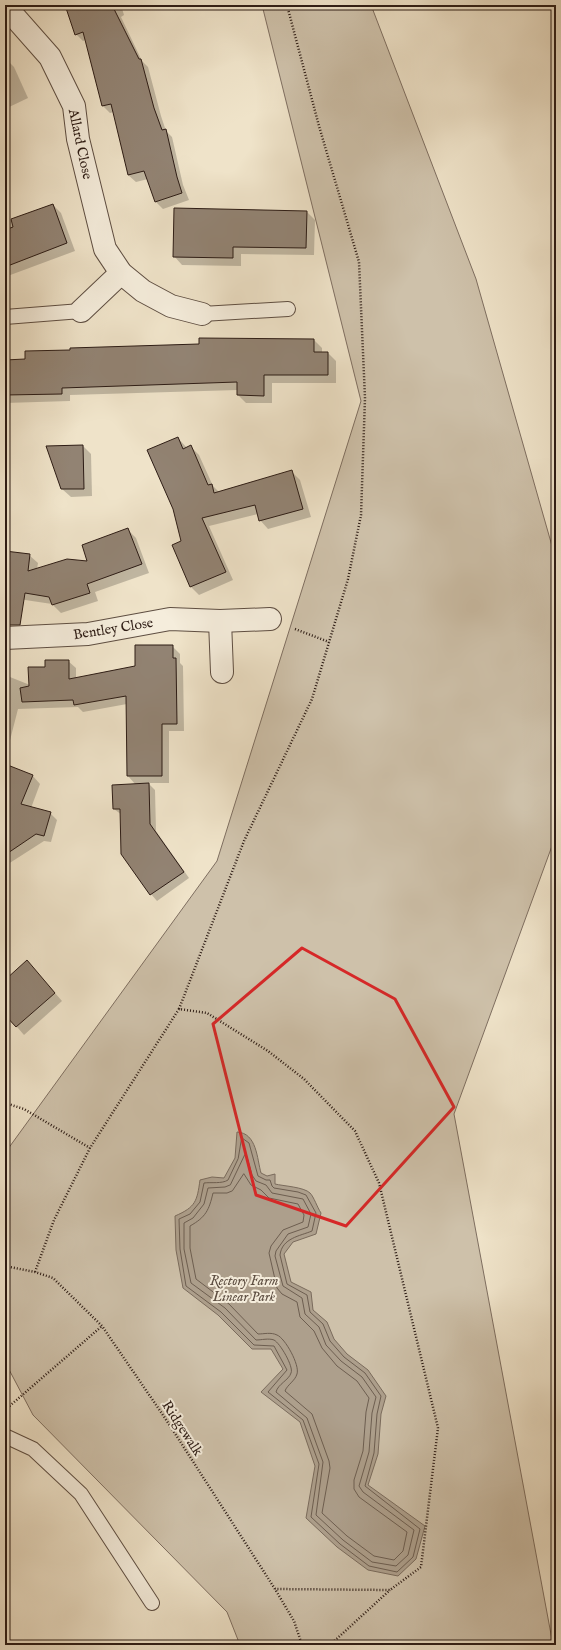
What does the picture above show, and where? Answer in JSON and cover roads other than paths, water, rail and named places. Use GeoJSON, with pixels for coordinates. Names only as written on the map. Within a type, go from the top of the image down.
{"type":"FeatureCollection","features":[{"type":"Feature","properties":{"kind":"street","name":"Allard Close"},"geometry":{"type":"LineString","coordinates":[[5,6],[50,57],[74,106],[78,139],[105,249],[121,273],[143,291],[171,306],[202,314]]}},
{"type":"Feature","properties":{"kind":"street"},"geometry":{"type":"LineString","coordinates":[[81,311],[121,273]]}},
{"type":"Feature","properties":{"kind":"street","name":"Bentley Close"},"geometry":{"type":"LineString","coordinates":[[5,638],[88,634],[170,619],[270,619]]}},
{"type":"Feature","properties":{"kind":"street"},"geometry":{"type":"LineString","coordinates":[[220,620],[222,672]]}},
{"type":"Feature","properties":{"kind":"lane"},"geometry":{"type":"LineString","coordinates":[[202,314],[288,309]]}},
{"type":"Feature","properties":{"kind":"lane"},"geometry":{"type":"LineString","coordinates":[[5,317],[81,311]]}},
{"type":"Feature","properties":{"kind":"lane"},"geometry":{"type":"LineString","coordinates":[[5,1436],[33,1449],[81,1494],[152,1603]]}},
{"type":"Feature","properties":{"kind":"water"},"geometry":{"type":"Polygon","coordinates":[[[237,1132],[244,1133],[252,1142],[257,1154],[261,1173],[267,1176],[275,1174],[275,1184],[298,1188],[310,1193],[321,1213],[316,1234],[293,1242],[284,1254],[291,1282],[311,1292],[313,1310],[327,1322],[334,1339],[347,1354],[368,1370],[386,1396],[381,1414],[378,1454],[368,1485],[425,1526],[416,1559],[398,1576],[368,1570],[337,1547],[306,1518],[315,1466],[300,1422],[261,1392],[283,1369],[271,1349],[252,1349],[218,1315],[183,1288],[176,1250],[175,1216],[187,1210],[194,1202],[198,1193],[200,1180],[212,1177],[224,1178],[235,1158],[237,1132]]]}},
{"type":"Feature","properties":{"kind":"park label","name":"Rectory Farm Linear Park"},"geometry":{"type":"Point","coordinates":[244,1288]}}]}
